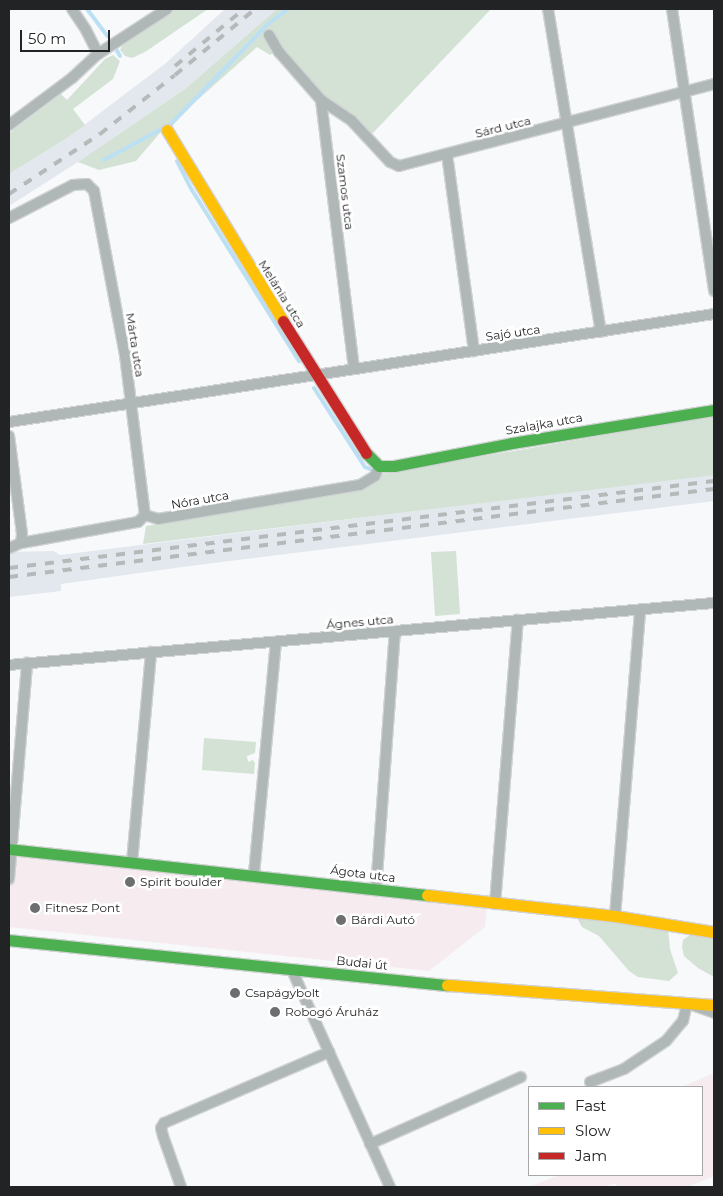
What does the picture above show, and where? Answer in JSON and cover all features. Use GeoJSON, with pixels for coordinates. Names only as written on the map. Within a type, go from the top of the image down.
{"type":"FeatureCollection","features":[{"type":"Feature","properties":{"kind":"street"},"geometry":{"type":"LineString","coordinates":[[72,9],[86,30],[98,54]]}},
{"type":"Feature","properties":{"kind":"street"},"geometry":{"type":"LineString","coordinates":[[9,126],[72,78],[98,54],[166,9]]}},
{"type":"Feature","properties":{"kind":"street"},"geometry":{"type":"LineString","coordinates":[[548,9],[601,332]]}},
{"type":"Feature","properties":{"kind":"street"},"geometry":{"type":"LineString","coordinates":[[672,9],[714,291]]}},
{"type":"Feature","properties":{"kind":"street"},"geometry":{"type":"LineString","coordinates":[[269,35],[279,52],[321,100]]}},
{"type":"Feature","properties":{"kind":"street","name":"Sárd utca"},"geometry":{"type":"LineString","coordinates":[[321,100],[351,120],[395,166],[566,124],[714,84]]}},
{"type":"Feature","properties":{"kind":"street","name":"Szamos utca"},"geometry":{"type":"LineString","coordinates":[[321,100],[354,369]]}},
{"type":"Feature","properties":{"kind":"street","name":"Melánia utca"},"geometry":{"type":"LineString","coordinates":[[168,130],[198,186],[378,470]]}},
{"type":"Feature","properties":{"kind":"street"},"geometry":{"type":"LineString","coordinates":[[447,154],[474,351]]}},
{"type":"Feature","properties":{"kind":"street","name":"Márta utca"},"geometry":{"type":"LineString","coordinates":[[9,218],[73,185],[86,184],[91,186],[96,196],[125,355],[145,515]]}},
{"type":"Feature","properties":{"kind":"street","name":"Sajó utca"},"geometry":{"type":"LineString","coordinates":[[9,422],[714,314]]}},
{"type":"Feature","properties":{"kind":"street","name":"Szalajka utca"},"geometry":{"type":"LineString","coordinates":[[378,470],[512,443],[714,410]]}},
{"type":"Feature","properties":{"kind":"street"},"geometry":{"type":"LineString","coordinates":[[9,436],[22,534],[16,545]]}},
{"type":"Feature","properties":{"kind":"street","name":"Nóra utca"},"geometry":{"type":"LineString","coordinates":[[16,545],[138,522],[145,515],[158,519],[341,488],[368,482],[378,470]]}},
{"type":"Feature","properties":{"kind":"street","name":"Ágnes utca"},"geometry":{"type":"LineString","coordinates":[[9,665],[714,603]]}},
{"type":"Feature","properties":{"kind":"street"},"geometry":{"type":"LineString","coordinates":[[615,916],[640,610]]}},
{"type":"Feature","properties":{"kind":"street"},"geometry":{"type":"LineString","coordinates":[[496,904],[518,620]]}},
{"type":"Feature","properties":{"kind":"street"},"geometry":{"type":"LineString","coordinates":[[376,889],[395,631]]}},
{"type":"Feature","properties":{"kind":"street"},"geometry":{"type":"LineString","coordinates":[[254,874],[276,642]]}},
{"type":"Feature","properties":{"kind":"street"},"geometry":{"type":"LineString","coordinates":[[132,862],[151,652]]}},
{"type":"Feature","properties":{"kind":"street"},"geometry":{"type":"LineString","coordinates":[[9,879],[10,849],[28,663]]}},
{"type":"Feature","properties":{"kind":"street","name":"Ágota utca"},"geometry":{"type":"LineString","coordinates":[[10,849],[254,874],[496,904],[615,916],[714,932]]}},
{"type":"Feature","properties":{"kind":"street","name":"Budai út"},"geometry":{"type":"LineString","coordinates":[[9,940],[454,986],[714,1005]]}},
{"type":"Feature","properties":{"kind":"street"},"geometry":{"type":"LineString","coordinates":[[292,970],[390,1187]]}},
{"type":"Feature","properties":{"kind":"street"},"geometry":{"type":"LineString","coordinates":[[590,1082],[624,1069],[666,1041],[683,1021],[687,1003],[714,1013]]}},
{"type":"Feature","properties":{"kind":"street"},"geometry":{"type":"LineString","coordinates":[[181,1187],[163,1136],[161,1128],[164,1123],[329,1052]]}},
{"type":"Feature","properties":{"kind":"street"},"geometry":{"type":"LineString","coordinates":[[370,1144],[521,1077]]}},
{"type":"Feature","properties":{"kind":"shaded area"},"geometry":{"type":"Polygon","coordinates":[[[225,9],[277,9],[185,89],[78,162],[9,206],[9,174],[67,138],[166,63],[225,9]]]}},
{"type":"Feature","properties":{"kind":"shaded area"},"geometry":{"type":"Polygon","coordinates":[[[714,474],[714,501],[182,567],[61,584],[61,591],[9,597],[9,552],[54,551],[60,555],[714,474]]]}},
{"type":"Feature","properties":{"kind":"shaded area"},"geometry":{"type":"Polygon","coordinates":[[[9,852],[487,908],[485,927],[429,971],[9,927],[9,852]]]}},
{"type":"Feature","properties":{"kind":"shaded area"},"geometry":{"type":"Polygon","coordinates":[[[714,1073],[714,1176],[687,1187],[617,1187],[615,1183],[605,1187],[529,1187],[556,1176],[703,1176],[703,1086],[683,1086],[714,1073]]]}},
{"type":"Feature","properties":{"kind":"green space"},"geometry":{"type":"Polygon","coordinates":[[[174,9],[208,9],[145,52],[132,58],[125,56],[120,50],[125,41],[174,9]]]}},
{"type":"Feature","properties":{"kind":"green space"},"geometry":{"type":"Polygon","coordinates":[[[277,9],[491,9],[371,135],[322,96],[280,49],[270,55],[257,47],[160,133],[136,161],[99,170],[78,162],[185,89],[277,9]]]}},
{"type":"Feature","properties":{"kind":"green space"},"geometry":{"type":"Polygon","coordinates":[[[113,55],[120,61],[113,79],[73,109],[85,125],[9,174],[9,133],[61,94],[67,100],[105,59],[113,55]]]}},
{"type":"Feature","properties":{"kind":"green space"},"geometry":{"type":"Polygon","coordinates":[[[714,416],[714,475],[143,544],[146,526],[285,501],[370,483],[381,474],[714,416]]]}},
{"type":"Feature","properties":{"kind":"green space"},"geometry":{"type":"Polygon","coordinates":[[[456,551],[460,614],[435,616],[431,552],[456,551]]]}},
{"type":"Feature","properties":{"kind":"green space"},"geometry":{"type":"Polygon","coordinates":[[[204,738],[256,742],[255,753],[247,756],[248,762],[253,760],[255,763],[254,774],[202,770],[204,738]]]}},
{"type":"Feature","properties":{"kind":"green space"},"geometry":{"type":"Polygon","coordinates":[[[577,918],[668,929],[670,949],[678,973],[669,981],[638,977],[629,971],[599,936],[582,927],[577,918]]]}},
{"type":"Feature","properties":{"kind":"green space"},"geometry":{"type":"Polygon","coordinates":[[[694,932],[714,935],[714,977],[698,968],[684,956],[683,940],[694,932]]]}},
{"type":"Feature","properties":{"kind":"waterway"},"geometry":{"type":"LineString","coordinates":[[87,9],[107,36]]}},
{"type":"Feature","properties":{"kind":"waterway"},"geometry":{"type":"LineString","coordinates":[[104,160],[171,124],[268,24],[288,9]]}},
{"type":"Feature","properties":{"kind":"waterway"},"geometry":{"type":"LineString","coordinates":[[116,49],[120,56]]}},
{"type":"Feature","properties":{"kind":"waterway"},"geometry":{"type":"LineString","coordinates":[[177,161],[192,190],[299,361]]}},
{"type":"Feature","properties":{"kind":"waterway"},"geometry":{"type":"LineString","coordinates":[[314,388],[365,467],[375,471]]}},
{"type":"Feature","properties":{"kind":"railway"},"geometry":{"type":"LineString","coordinates":[[175,66],[244,9]]}},
{"type":"Feature","properties":{"kind":"railway"},"geometry":{"type":"LineString","coordinates":[[9,194],[100,134],[255,9]]}},
{"type":"Feature","properties":{"kind":"railway"},"geometry":{"type":"LineString","coordinates":[[9,568],[714,481]]}},
{"type":"Feature","properties":{"kind":"railway"},"geometry":{"type":"LineString","coordinates":[[9,577],[714,489]]}},
{"type":"Feature","properties":{"kind":"traffic: fast"},"geometry":{"type":"LineString","coordinates":[[366,453],[379,466],[394,466],[512,443],[714,410]]}},
{"type":"Feature","properties":{"kind":"traffic: fast"},"geometry":{"type":"LineString","coordinates":[[9,849],[427,895]]}},
{"type":"Feature","properties":{"kind":"traffic: fast"},"geometry":{"type":"LineString","coordinates":[[9,940],[447,985]]}},
{"type":"Feature","properties":{"kind":"traffic: slow"},"geometry":{"type":"LineString","coordinates":[[167,130],[283,321]]}},
{"type":"Feature","properties":{"kind":"traffic: slow"},"geometry":{"type":"LineString","coordinates":[[427,895],[615,916],[714,932]]}},
{"type":"Feature","properties":{"kind":"traffic: slow"},"geometry":{"type":"LineString","coordinates":[[447,985],[714,1005]]}},
{"type":"Feature","properties":{"kind":"traffic: jam"},"geometry":{"type":"LineString","coordinates":[[283,321],[366,453]]}},
{"type":"Feature","properties":{"kind":"place","name":"Spirit boulder"},"geometry":{"type":"Point","coordinates":[130,882]}},
{"type":"Feature","properties":{"kind":"place","name":"Fitnesz Pont"},"geometry":{"type":"Point","coordinates":[35,908]}},
{"type":"Feature","properties":{"kind":"place","name":"Bárdi Autó"},"geometry":{"type":"Point","coordinates":[341,920]}},
{"type":"Feature","properties":{"kind":"place","name":"Csapágybolt"},"geometry":{"type":"Point","coordinates":[235,993]}},
{"type":"Feature","properties":{"kind":"place","name":"Robogó Áruház"},"geometry":{"type":"Point","coordinates":[275,1012]}}]}
